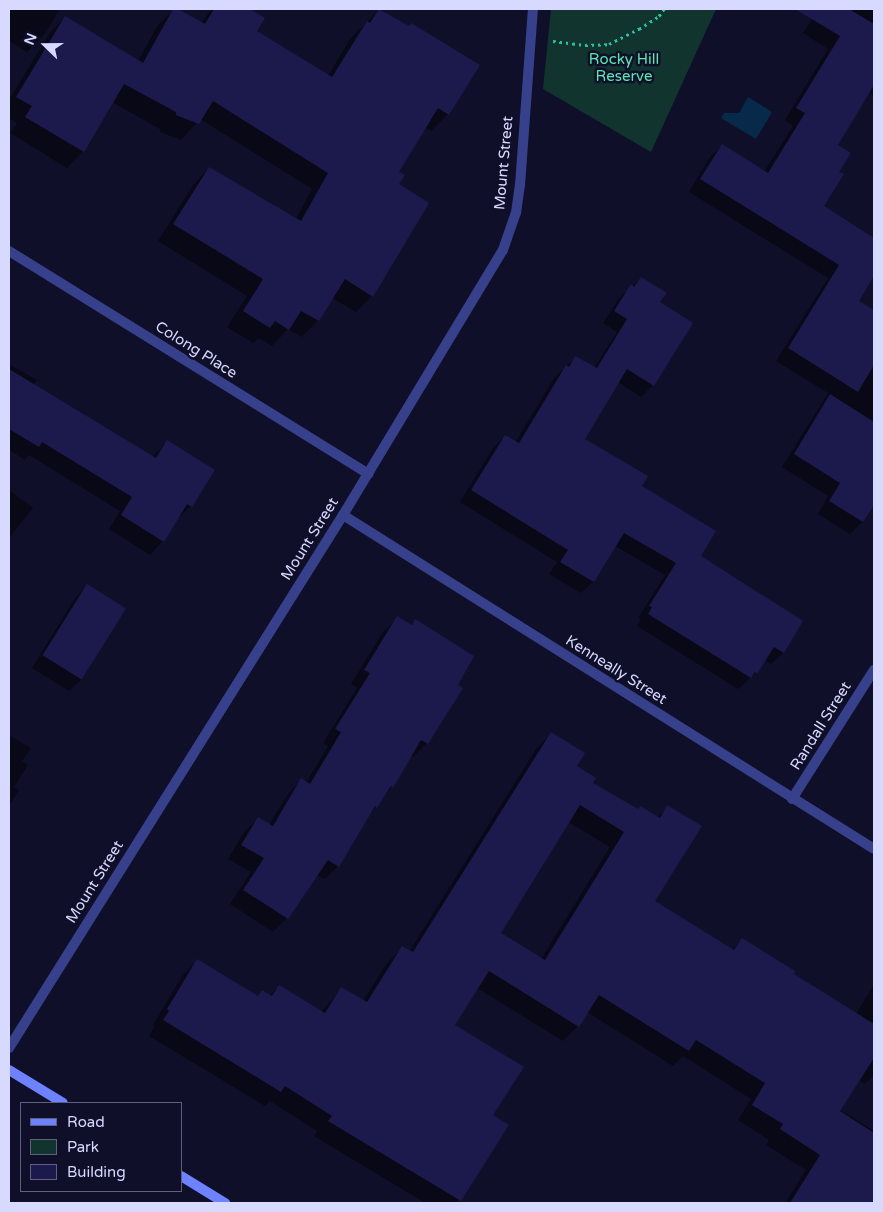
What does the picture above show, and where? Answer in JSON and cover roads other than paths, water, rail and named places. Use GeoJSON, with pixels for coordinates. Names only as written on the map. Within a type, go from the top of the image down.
{"type":"FeatureCollection","features":[{"type":"Feature","properties":{"kind":"main road"},"geometry":{"type":"LineString","coordinates":[[9,1070],[61,1102]]}},
{"type":"Feature","properties":{"kind":"main road"},"geometry":{"type":"LineString","coordinates":[[182,1177],[225,1203]]}},
{"type":"Feature","properties":{"kind":"street","name":"Mount Street"},"geometry":{"type":"LineString","coordinates":[[9,1048],[343,515],[503,250],[511,231],[520,185],[533,9]]}},
{"type":"Feature","properties":{"kind":"street","name":"Colong Place"},"geometry":{"type":"LineString","coordinates":[[9,251],[368,474]]}},
{"type":"Feature","properties":{"kind":"street","name":"Kenneally Street"},"geometry":{"type":"LineString","coordinates":[[343,515],[874,849]]}},
{"type":"Feature","properties":{"kind":"street","name":"Randall Street"},"geometry":{"type":"LineString","coordinates":[[792,799],[874,670]]}},
{"type":"Feature","properties":{"kind":"water"},"geometry":{"type":"Polygon","coordinates":[[[748,97],[772,112],[756,139],[721,118],[724,113],[739,113],[748,97]]]}},
{"type":"Feature","properties":{"kind":"park label","name":"Rocky Hill Reserve"},"geometry":{"type":"Point","coordinates":[624,68]}}]}
